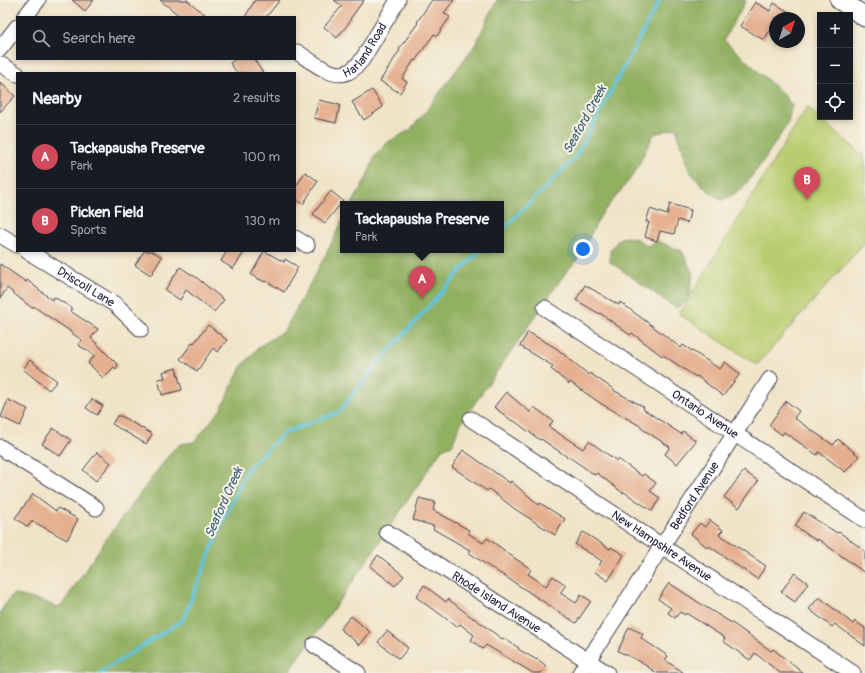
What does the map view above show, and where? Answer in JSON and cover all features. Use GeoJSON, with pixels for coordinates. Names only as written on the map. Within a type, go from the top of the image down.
{"type":"FeatureCollection","features":[{"type":"Feature","properties":{"kind":"main road"},"geometry":{"type":"LineString","coordinates":[[840,0],[865,17]]}},
{"type":"Feature","properties":{"kind":"street"},"geometry":{"type":"LineString","coordinates":[[26,16],[38,0]]}},
{"type":"Feature","properties":{"kind":"street","name":"Harland Road"},"geometry":{"type":"LineString","coordinates":[[297,52],[329,72],[338,74],[347,73],[355,68],[362,60],[398,0]]}},
{"type":"Feature","properties":{"kind":"street"},"geometry":{"type":"LineString","coordinates":[[0,64],[16,73]]}},
{"type":"Feature","properties":{"kind":"street"},"geometry":{"type":"LineString","coordinates":[[0,235],[16,244]]}},
{"type":"Feature","properties":{"kind":"street","name":"Driscoll Lane"},"geometry":{"type":"LineString","coordinates":[[29,252],[116,305],[141,329]]}},
{"type":"Feature","properties":{"kind":"street","name":"Ontario Avenue"},"geometry":{"type":"LineString","coordinates":[[545,308],[865,520]]}},
{"type":"Feature","properties":{"kind":"street","name":"Bedford Avenue"},"geometry":{"type":"LineString","coordinates":[[584,667],[770,379]]}},
{"type":"Feature","properties":{"kind":"street","name":"New Hampshire Avenue"},"geometry":{"type":"LineString","coordinates":[[470,420],[853,673]]}},
{"type":"Feature","properties":{"kind":"street"},"geometry":{"type":"LineString","coordinates":[[0,447],[96,508]]}},
{"type":"Feature","properties":{"kind":"street","name":"Rhode Island Avenue"},"geometry":{"type":"LineString","coordinates":[[387,532],[584,667],[607,673]]}},
{"type":"Feature","properties":{"kind":"street"},"geometry":{"type":"LineString","coordinates":[[314,645],[358,673]]}},
{"type":"Feature","properties":{"kind":"green space"},"geometry":{"type":"Polygon","coordinates":[[[497,0],[746,0],[724,40],[784,95],[792,106],[787,125],[759,167],[740,191],[722,200],[707,190],[690,172],[676,128],[654,134],[634,174],[601,215],[576,261],[566,272],[461,423],[452,445],[442,449],[356,577],[288,673],[0,673],[0,612],[13,594],[42,601],[57,607],[62,605],[107,538],[172,451],[181,444],[194,442],[221,409],[241,367],[260,346],[284,331],[340,226],[340,253],[504,253],[504,201],[354,201],[366,179],[375,156],[388,142],[410,130],[475,45],[497,0]]]}},
{"type":"Feature","properties":{"kind":"green space"},"geometry":{"type":"Polygon","coordinates":[[[807,107],[817,116],[817,120],[822,120],[865,157],[865,242],[757,365],[679,314],[807,107]]]}},
{"type":"Feature","properties":{"kind":"green space"},"geometry":{"type":"Polygon","coordinates":[[[627,237],[637,239],[647,246],[657,241],[682,251],[693,274],[689,299],[676,308],[610,262],[610,251],[620,238],[627,237]]]}},
{"type":"Feature","properties":{"kind":"building"},"geometry":{"type":"Polygon","coordinates":[[[72,0],[94,0],[85,11],[72,0]]]}},
{"type":"Feature","properties":{"kind":"building"},"geometry":{"type":"Polygon","coordinates":[[[160,0],[187,0],[207,16],[180,16],[160,0]]]}},
{"type":"Feature","properties":{"kind":"building"},"geometry":{"type":"Polygon","coordinates":[[[255,0],[280,0],[267,16],[246,16],[255,0]]]}},
{"type":"Feature","properties":{"kind":"building"},"geometry":{"type":"Polygon","coordinates":[[[334,0],[364,0],[337,38],[324,27],[342,6],[334,0]]]}},
{"type":"Feature","properties":{"kind":"building"},"geometry":{"type":"Polygon","coordinates":[[[432,0],[454,0],[444,13],[450,17],[437,36],[434,34],[415,61],[414,60],[402,79],[407,82],[400,93],[380,81],[400,50],[399,49],[418,23],[417,22],[432,0]]]}},
{"type":"Feature","properties":{"kind":"building"},"geometry":{"type":"Polygon","coordinates":[[[755,2],[770,11],[774,3],[789,12],[769,12],[769,32],[764,40],[740,26],[755,2]]]}},
{"type":"Feature","properties":{"kind":"building"},"geometry":{"type":"Polygon","coordinates":[[[234,60],[255,60],[262,72],[236,72],[230,63],[234,60]]]}},
{"type":"Feature","properties":{"kind":"building"},"geometry":{"type":"Polygon","coordinates":[[[0,82],[15,96],[0,112],[0,82]]]}},
{"type":"Feature","properties":{"kind":"building"},"geometry":{"type":"Polygon","coordinates":[[[372,90],[383,107],[364,120],[352,102],[372,90]]]}},
{"type":"Feature","properties":{"kind":"building"},"geometry":{"type":"Polygon","coordinates":[[[319,100],[340,105],[336,123],[314,118],[319,100]]]}},
{"type":"Feature","properties":{"kind":"building"},"geometry":{"type":"Polygon","coordinates":[[[305,172],[318,181],[303,204],[296,200],[296,186],[305,172]]]}},
{"type":"Feature","properties":{"kind":"building"},"geometry":{"type":"Polygon","coordinates":[[[331,191],[343,201],[340,201],[340,205],[325,223],[313,214],[331,191]]]}},
{"type":"Feature","properties":{"kind":"building"},"geometry":{"type":"Polygon","coordinates":[[[670,204],[691,210],[687,223],[678,220],[674,234],[660,231],[657,241],[645,237],[649,222],[646,222],[650,209],[667,215],[670,204]]]}},
{"type":"Feature","properties":{"kind":"building"},"geometry":{"type":"Polygon","coordinates":[[[143,252],[154,252],[162,257],[151,275],[135,265],[143,252]]]}},
{"type":"Feature","properties":{"kind":"building"},"geometry":{"type":"Polygon","coordinates":[[[226,252],[244,252],[233,269],[221,261],[226,252]]]}},
{"type":"Feature","properties":{"kind":"building"},"geometry":{"type":"Polygon","coordinates":[[[263,252],[284,262],[285,259],[298,267],[284,292],[266,281],[265,282],[251,275],[263,252]]]}},
{"type":"Feature","properties":{"kind":"building"},"geometry":{"type":"Polygon","coordinates":[[[0,264],[26,282],[27,280],[52,300],[54,297],[72,308],[70,311],[98,329],[91,338],[118,365],[116,369],[114,367],[103,378],[88,363],[95,355],[78,345],[82,340],[33,306],[32,308],[7,288],[0,299],[0,264]]]}},
{"type":"Feature","properties":{"kind":"building"},"geometry":{"type":"Polygon","coordinates":[[[180,267],[197,278],[224,300],[214,312],[186,290],[180,300],[165,290],[180,267]]]}},
{"type":"Feature","properties":{"kind":"building"},"geometry":{"type":"Polygon","coordinates":[[[585,285],[619,305],[620,302],[681,348],[683,345],[720,369],[725,362],[740,374],[723,396],[697,376],[696,377],[663,355],[662,356],[632,333],[630,335],[600,313],[576,300],[585,285]]]}},
{"type":"Feature","properties":{"kind":"building"},"geometry":{"type":"Polygon","coordinates":[[[208,325],[227,340],[218,352],[213,348],[197,371],[180,359],[208,325]]]}},
{"type":"Feature","properties":{"kind":"building"},"geometry":{"type":"Polygon","coordinates":[[[528,332],[556,348],[589,375],[590,373],[613,390],[644,407],[643,409],[681,434],[683,431],[696,441],[677,464],[665,454],[670,447],[641,428],[642,427],[600,403],[570,382],[569,384],[551,369],[553,366],[520,346],[528,332]]]}},
{"type":"Feature","properties":{"kind":"building"},"geometry":{"type":"Polygon","coordinates":[[[30,360],[57,381],[49,390],[23,369],[30,360]]]}},
{"type":"Feature","properties":{"kind":"building"},"geometry":{"type":"Polygon","coordinates":[[[176,368],[182,390],[162,395],[158,379],[165,378],[163,372],[176,368]]]}},
{"type":"Feature","properties":{"kind":"building"},"geometry":{"type":"Polygon","coordinates":[[[506,392],[530,412],[534,407],[553,421],[549,427],[583,449],[589,441],[617,461],[618,459],[642,476],[644,474],[656,483],[650,491],[660,498],[652,511],[624,492],[623,493],[597,473],[595,475],[541,439],[540,440],[494,407],[506,392]]]}},
{"type":"Feature","properties":{"kind":"building"},"geometry":{"type":"Polygon","coordinates":[[[92,399],[103,406],[97,415],[86,408],[92,399]]]}},
{"type":"Feature","properties":{"kind":"building"},"geometry":{"type":"Polygon","coordinates":[[[8,400],[28,409],[20,426],[1,417],[8,400]]]}},
{"type":"Feature","properties":{"kind":"building"},"geometry":{"type":"Polygon","coordinates":[[[786,401],[799,411],[794,418],[833,445],[838,439],[859,456],[845,472],[819,452],[817,455],[784,432],[782,435],[769,425],[786,401]]]}},
{"type":"Feature","properties":{"kind":"building"},"geometry":{"type":"Polygon","coordinates":[[[117,416],[121,416],[152,434],[146,444],[112,424],[117,416]]]}},
{"type":"Feature","properties":{"kind":"building"},"geometry":{"type":"Polygon","coordinates":[[[53,428],[71,440],[60,456],[42,444],[53,428]]]}},
{"type":"Feature","properties":{"kind":"building"},"geometry":{"type":"Polygon","coordinates":[[[463,450],[510,483],[511,481],[539,505],[540,503],[565,519],[555,535],[515,509],[489,489],[487,491],[452,467],[463,450]]]}},
{"type":"Feature","properties":{"kind":"building"},"geometry":{"type":"Polygon","coordinates":[[[97,452],[111,463],[96,481],[83,470],[97,452]]]}},
{"type":"Feature","properties":{"kind":"building"},"geometry":{"type":"Polygon","coordinates":[[[744,471],[758,481],[739,508],[724,497],[744,471]]]}},
{"type":"Feature","properties":{"kind":"building"},"geometry":{"type":"Polygon","coordinates":[[[33,494],[56,511],[58,508],[78,519],[67,540],[32,521],[28,527],[15,518],[33,494]]]}},
{"type":"Feature","properties":{"kind":"building"},"geometry":{"type":"Polygon","coordinates":[[[419,498],[435,502],[433,510],[469,530],[468,533],[483,543],[487,538],[531,569],[528,574],[546,586],[553,576],[566,585],[560,593],[576,603],[581,595],[591,601],[576,623],[491,568],[468,552],[470,550],[433,529],[434,526],[413,520],[419,498]]]}},
{"type":"Feature","properties":{"kind":"building"},"geometry":{"type":"Polygon","coordinates":[[[804,512],[837,533],[839,532],[865,551],[865,573],[818,539],[817,541],[795,526],[804,512]]]}},
{"type":"Feature","properties":{"kind":"building"},"geometry":{"type":"Polygon","coordinates":[[[710,520],[723,530],[719,534],[766,566],[757,579],[709,546],[708,548],[691,534],[700,523],[705,527],[710,520]]]}},
{"type":"Feature","properties":{"kind":"building"},"geometry":{"type":"Polygon","coordinates":[[[583,532],[610,549],[611,547],[624,555],[608,581],[595,572],[602,561],[575,544],[583,532]]]}},
{"type":"Feature","properties":{"kind":"building"},"geometry":{"type":"Polygon","coordinates":[[[378,555],[404,576],[395,586],[370,566],[378,555]]]}},
{"type":"Feature","properties":{"kind":"building"},"geometry":{"type":"Polygon","coordinates":[[[794,573],[808,583],[795,602],[781,592],[794,573]]]}},
{"type":"Feature","properties":{"kind":"building"},"geometry":{"type":"Polygon","coordinates":[[[669,583],[735,625],[771,651],[773,649],[803,673],[780,673],[755,653],[750,660],[723,641],[725,638],[686,613],[685,615],[680,612],[675,618],[668,613],[671,608],[658,599],[669,583]]]}},
{"type":"Feature","properties":{"kind":"building"},"geometry":{"type":"Polygon","coordinates":[[[424,585],[446,602],[448,599],[502,639],[503,638],[537,660],[538,659],[546,666],[541,673],[533,673],[486,645],[483,649],[471,640],[474,635],[460,624],[457,627],[416,597],[424,585]]]}},
{"type":"Feature","properties":{"kind":"building"},"geometry":{"type":"Polygon","coordinates":[[[819,597],[853,624],[855,621],[865,628],[865,646],[835,624],[832,627],[809,609],[819,597]]]}},
{"type":"Feature","properties":{"kind":"building"},"geometry":{"type":"Polygon","coordinates":[[[351,616],[370,632],[360,645],[340,629],[351,616]]]}},
{"type":"Feature","properties":{"kind":"building"},"geometry":{"type":"Polygon","coordinates":[[[629,627],[643,634],[641,638],[668,656],[665,660],[684,673],[657,673],[639,661],[618,651],[629,627]]]}},
{"type":"Feature","properties":{"kind":"building"},"geometry":{"type":"Polygon","coordinates":[[[387,631],[408,648],[399,659],[378,642],[387,631]]]}},
{"type":"Feature","properties":{"kind":"waterway","name":"Seaford Creek"},"geometry":{"type":"LineString","coordinates":[[504,228],[575,158],[660,0]]}},
{"type":"Feature","properties":{"kind":"waterway","name":"Seaford Creek"},"geometry":{"type":"LineString","coordinates":[[100,673],[183,620],[221,526],[247,469],[284,433],[339,412],[380,361],[478,253]]}},
{"type":"Feature","properties":{"kind":"place","name":"Picken Field"},"geometry":{"type":"Point","coordinates":[807,200]}},
{"type":"Feature","properties":{"kind":"place","name":"Tackapausha Preserve"},"geometry":{"type":"Point","coordinates":[422,299]}}]}
